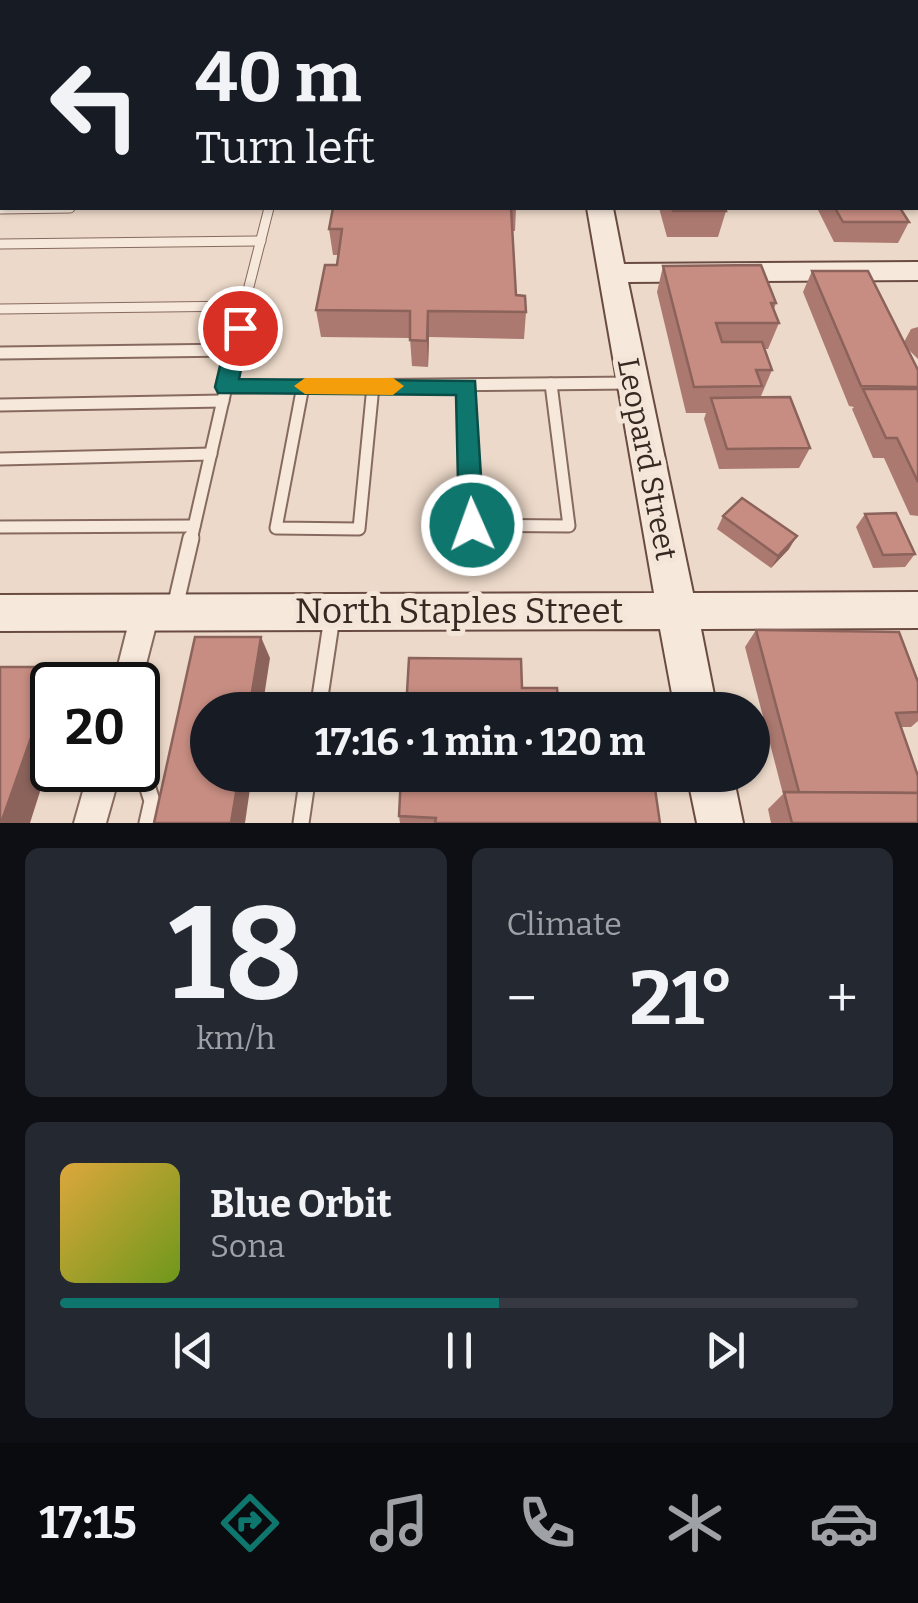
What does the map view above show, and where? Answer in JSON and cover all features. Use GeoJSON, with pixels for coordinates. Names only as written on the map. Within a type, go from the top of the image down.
{"type":"FeatureCollection","features":[{"type":"Feature","properties":{"kind":"main road","name":"Leopard Street"},"geometry":{"type":"LineString","coordinates":[[600,210],[692,692]]}},
{"type":"Feature","properties":{"kind":"main road"},"geometry":{"type":"LineString","coordinates":[[612,273],[918,271]]}},
{"type":"Feature","properties":{"kind":"main road","name":"North Staples Street"},"geometry":{"type":"LineString","coordinates":[[0,613],[918,610]]}},
{"type":"Feature","properties":{"kind":"main road"},"geometry":{"type":"LineString","coordinates":[[714,792],[720,823]]}},
{"type":"Feature","properties":{"kind":"street"},"geometry":{"type":"LineString","coordinates":[[138,662],[160,613]]}},
{"type":"Feature","properties":{"kind":"street"},"geometry":{"type":"LineString","coordinates":[[90,823],[99,792]]}},
{"type":"Feature","properties":{"kind":"lane"},"geometry":{"type":"LineString","coordinates":[[160,613],[194,526],[269,210]]}},
{"type":"Feature","properties":{"kind":"lane"},"geometry":{"type":"LineString","coordinates":[[0,244],[261,241]]}},
{"type":"Feature","properties":{"kind":"lane"},"geometry":{"type":"LineString","coordinates":[[0,309],[244,306]]}},
{"type":"Feature","properties":{"kind":"lane"},"geometry":{"type":"LineString","coordinates":[[0,353],[235,350]]}},
{"type":"Feature","properties":{"kind":"lane"},"geometry":{"type":"LineString","coordinates":[[226,387],[632,382]]}},
{"type":"Feature","properties":{"kind":"lane"},"geometry":{"type":"LineString","coordinates":[[467,387],[472,525],[569,526],[551,384]]}},
{"type":"Feature","properties":{"kind":"lane"},"geometry":{"type":"LineString","coordinates":[[303,386],[276,528],[359,530],[373,386]]}},
{"type":"Feature","properties":{"kind":"lane"},"geometry":{"type":"LineString","coordinates":[[0,405],[223,401]]}},
{"type":"Feature","properties":{"kind":"lane"},"geometry":{"type":"LineString","coordinates":[[0,459],[210,454]]}},
{"type":"Feature","properties":{"kind":"lane"},"geometry":{"type":"LineString","coordinates":[[0,528],[194,526]]}},
{"type":"Feature","properties":{"kind":"lane"},"geometry":{"type":"LineString","coordinates":[[321,692],[333,612]]}},
{"type":"Feature","properties":{"kind":"lane"},"geometry":{"type":"LineString","coordinates":[[147,823],[152,801],[149,792]]}},
{"type":"Feature","properties":{"kind":"lane"},"geometry":{"type":"LineString","coordinates":[[301,823],[306,792]]}},
{"type":"Feature","properties":{"kind":"building"},"geometry":{"type":"Polygon","coordinates":[[[333,210],[511,210],[516,295],[525,296],[526,312],[428,311],[427,341],[410,340],[410,311],[316,310],[325,265],[337,265],[342,229],[329,229],[333,210]]]}},
{"type":"Feature","properties":{"kind":"building"},"geometry":{"type":"Polygon","coordinates":[[[836,210],[901,210],[909,222],[843,222],[836,210]]]}},
{"type":"Feature","properties":{"kind":"building"},"geometry":{"type":"Polygon","coordinates":[[[761,265],[776,303],[771,303],[779,323],[716,323],[722,342],[762,342],[772,370],[756,370],[762,386],[694,387],[663,266],[761,265]]]}},
{"type":"Feature","properties":{"kind":"building"},"geometry":{"type":"Polygon","coordinates":[[[812,271],[868,271],[918,370],[918,387],[861,386],[812,271]]]}},
{"type":"Feature","properties":{"kind":"building"},"geometry":{"type":"Polygon","coordinates":[[[863,389],[918,389],[918,482],[897,438],[886,438],[863,389]]]}},
{"type":"Feature","properties":{"kind":"building"},"geometry":{"type":"Polygon","coordinates":[[[790,397],[810,448],[727,449],[711,398],[790,397]]]}},
{"type":"Feature","properties":{"kind":"building"},"geometry":{"type":"Polygon","coordinates":[[[742,498],[797,536],[778,556],[723,516],[742,498]]]}},
{"type":"Feature","properties":{"kind":"building"},"geometry":{"type":"Polygon","coordinates":[[[896,513],[915,554],[883,555],[865,514],[896,513]]]}},
{"type":"Feature","properties":{"kind":"building"},"geometry":{"type":"Polygon","coordinates":[[[756,630],[899,632],[918,682],[918,712],[896,713],[918,776],[918,793],[799,792],[756,630]]]}},
{"type":"Feature","properties":{"kind":"building"},"geometry":{"type":"Polygon","coordinates":[[[195,637],[261,637],[252,692],[190,692],[190,792],[236,792],[231,823],[154,823],[195,637]]]}},
{"type":"Feature","properties":{"kind":"building"},"geometry":{"type":"Polygon","coordinates":[[[409,658],[521,659],[522,688],[557,688],[557,692],[407,692],[409,658]]]}},
{"type":"Feature","properties":{"kind":"building"},"geometry":{"type":"Polygon","coordinates":[[[0,667],[30,667],[30,741],[0,823],[0,667]]]}},
{"type":"Feature","properties":{"kind":"building"},"geometry":{"type":"Polygon","coordinates":[[[400,792],[655,792],[660,823],[435,823],[436,818],[399,816],[400,792]]]}},
{"type":"Feature","properties":{"kind":"building"},"geometry":{"type":"Polygon","coordinates":[[[784,792],[918,793],[918,823],[792,823],[784,792]]]}},
{"type":"Feature","properties":{"kind":"slow traffic"},"geometry":{"type":"LineString","coordinates":[[305,386],[393,386]]}},
{"type":"Feature","properties":{"kind":"route"},"geometry":{"type":"LineString","coordinates":[[240,328],[226,387],[467,387],[472,525]]}}]}
